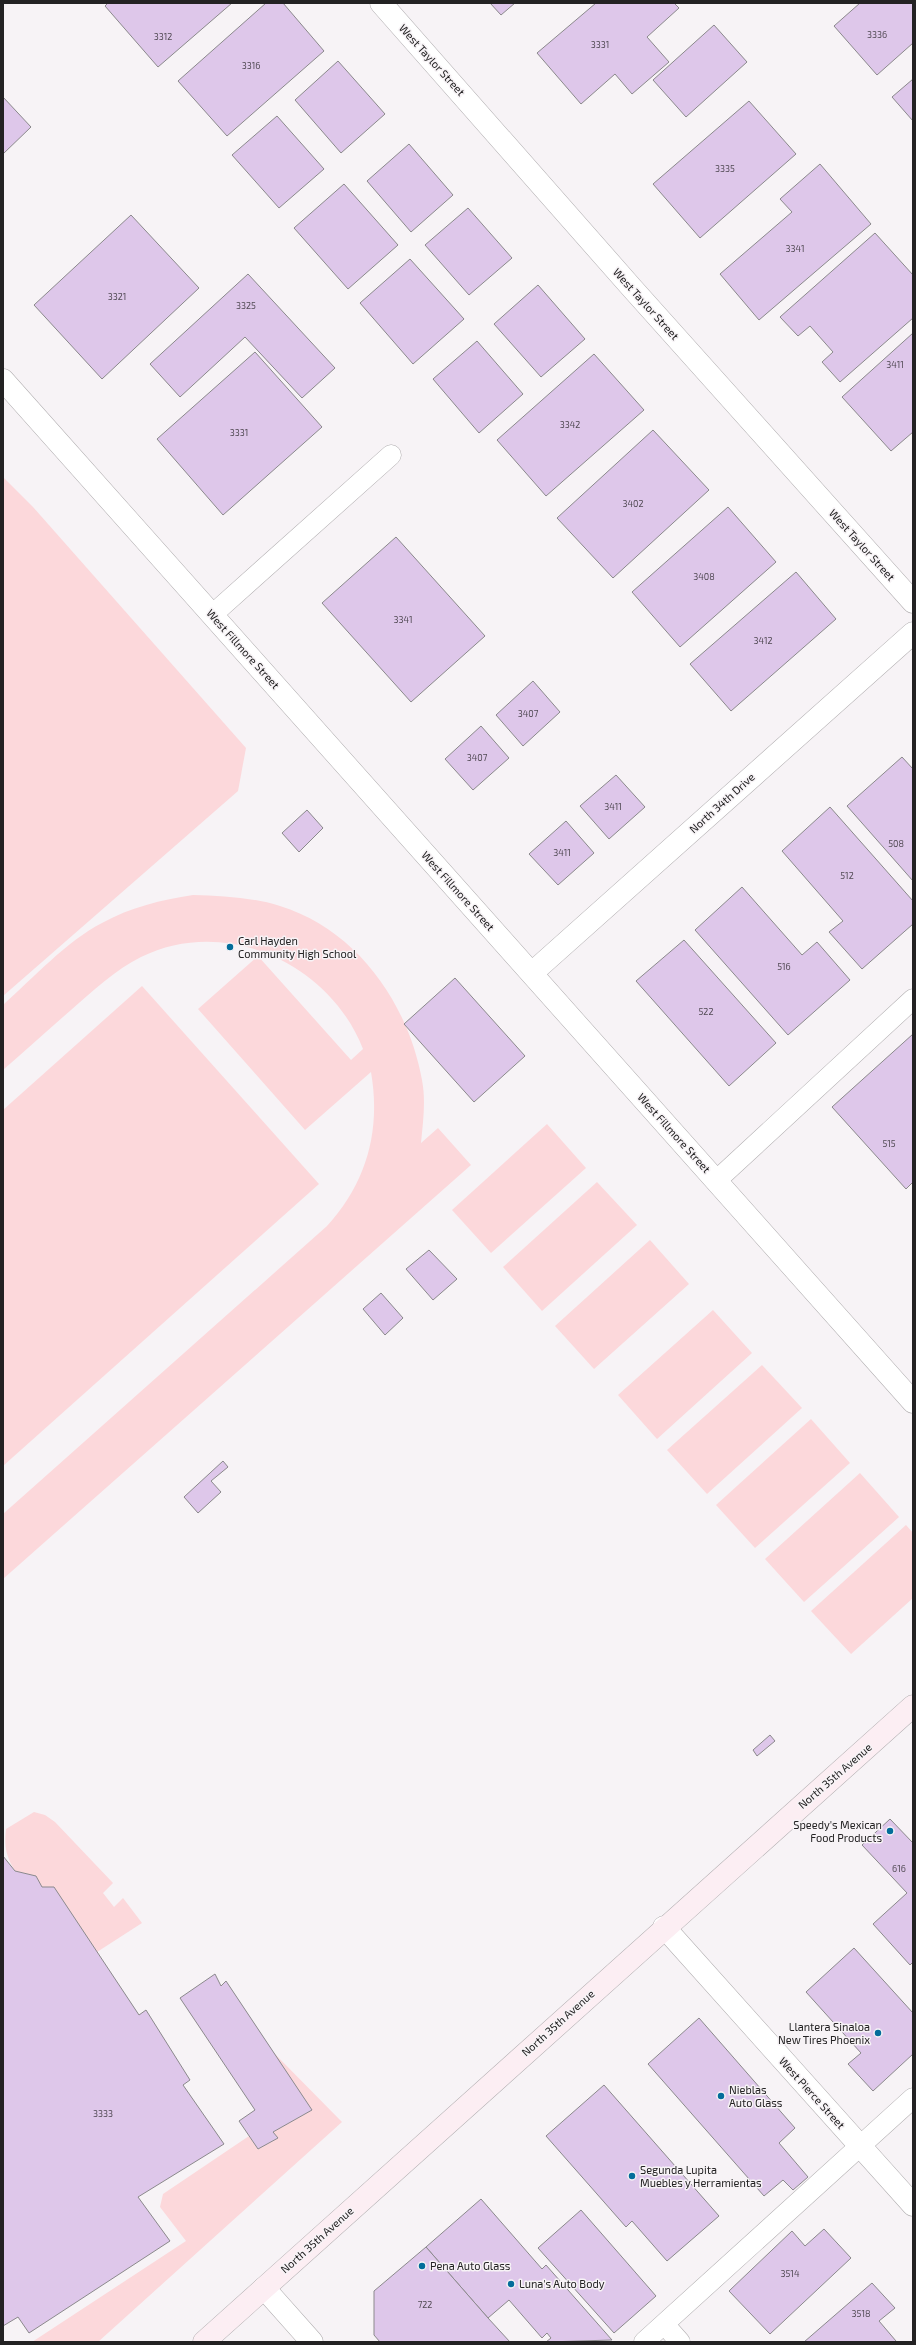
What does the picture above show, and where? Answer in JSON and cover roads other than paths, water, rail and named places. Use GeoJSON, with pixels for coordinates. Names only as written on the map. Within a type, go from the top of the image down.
{"type":"FeatureCollection","features":[{"type":"Feature","properties":{"kind":"main road","name":"North 35th Avenue"},"geometry":{"type":"LineString","coordinates":[[204,2342],[664,1927],[913,1706]]}},
{"type":"Feature","properties":{"kind":"street","name":"West Taylor Street"},"geometry":{"type":"LineString","coordinates":[[381,3],[636,293],[913,602]]}},
{"type":"Feature","properties":{"kind":"street","name":"West Fillmore Street"},"geometry":{"type":"LineString","coordinates":[[3,380],[717,1180],[913,1402]]}},
{"type":"Feature","properties":{"kind":"street","name":"North 34th Drive"},"geometry":{"type":"LineString","coordinates":[[532,973],[913,633]]}},
{"type":"Feature","properties":{"kind":"street","name":"West Pierce Street"},"geometry":{"type":"LineString","coordinates":[[664,1927],[913,2205]]}},
{"type":"Feature","properties":{"kind":"street"},"geometry":{"type":"LineString","coordinates":[[264,2288],[312,2342]]}},
{"type":"Feature","properties":{"kind":"lane"},"geometry":{"type":"LineString","coordinates":[[212,615],[391,455]]}},
{"type":"Feature","properties":{"kind":"lane"},"geometry":{"type":"LineString","coordinates":[[717,1180],[913,999]]}},
{"type":"Feature","properties":{"kind":"lane"},"geometry":{"type":"LineString","coordinates":[[644,2342],[665,2325],[913,2098]]}},
{"type":"Feature","properties":{"kind":"lane"},"geometry":{"type":"LineString","coordinates":[[665,2325],[680,2342]]}},
{"type":"Feature","properties":{"kind":"place","name":"Carl Hayden Community High School"},"geometry":{"type":"Point","coordinates":[230,947]}},
{"type":"Feature","properties":{"kind":"place","name":"Speedy's Mexican Food Products"},"geometry":{"type":"Point","coordinates":[890,1831]}},
{"type":"Feature","properties":{"kind":"place","name":"Llantera Sinaloa New Tires Phoenix"},"geometry":{"type":"Point","coordinates":[878,2033]}},
{"type":"Feature","properties":{"kind":"place","name":"Nieblas Auto Glass"},"geometry":{"type":"Point","coordinates":[721,2096]}},
{"type":"Feature","properties":{"kind":"place","name":"Segunda Lupita Muebles y Herramientas"},"geometry":{"type":"Point","coordinates":[632,2176]}},
{"type":"Feature","properties":{"kind":"place","name":"Pena Auto Glass"},"geometry":{"type":"Point","coordinates":[422,2266]}},
{"type":"Feature","properties":{"kind":"place","name":"Luna's Auto Body"},"geometry":{"type":"Point","coordinates":[511,2284]}}]}
